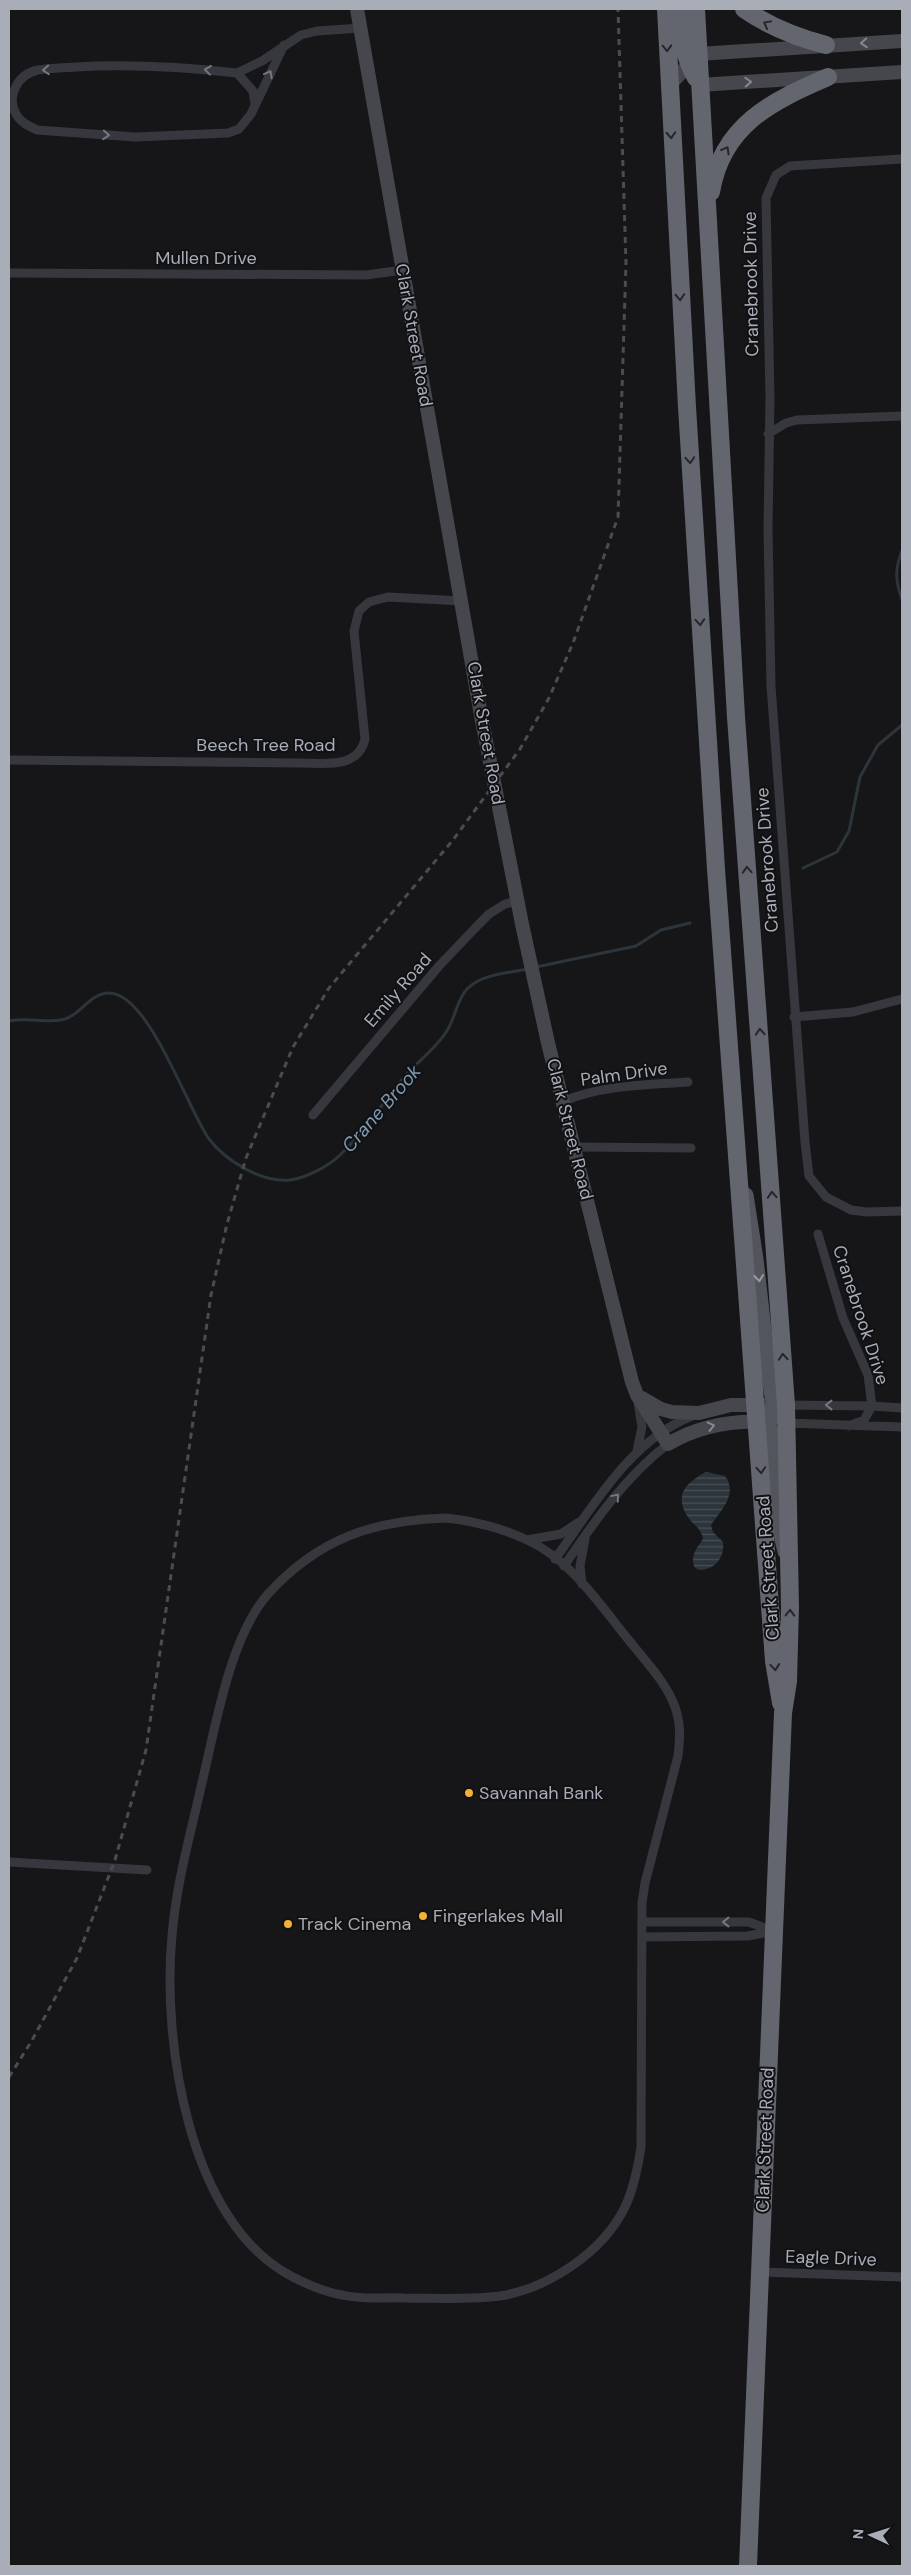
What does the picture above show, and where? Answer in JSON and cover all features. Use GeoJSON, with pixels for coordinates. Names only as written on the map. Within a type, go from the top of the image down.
{"type":"FeatureCollection","features":[{"type":"Feature","properties":{"kind":"highway"},"geometry":{"type":"LineString","coordinates":[[666,9],[668,87],[701,639],[736,1144],[772,1414]]}},
{"type":"Feature","properties":{"kind":"highway"},"geometry":{"type":"LineString","coordinates":[[680,9],[683,48],[693,59]]}},
{"type":"Feature","properties":{"kind":"highway"},"geometry":{"type":"LineString","coordinates":[[696,9],[693,59],[699,84]]}},
{"type":"Feature","properties":{"kind":"highway"},"geometry":{"type":"LineString","coordinates":[[744,9],[766,24],[781,31],[826,46]]}},
{"type":"Feature","properties":{"kind":"highway"},"geometry":{"type":"LineString","coordinates":[[707,213],[718,166],[728,146],[742,126],[762,109],[785,95],[828,77]]}},
{"type":"Feature","properties":{"kind":"highway","name":"Clark Street Road"},"geometry":{"type":"LineString","coordinates":[[699,84],[737,726],[772,1414],[774,1661],[783,1713]]}},
{"type":"Feature","properties":{"kind":"highway","name":"Clark Street Road"},"geometry":{"type":"LineString","coordinates":[[748,2566],[773,1931],[783,1713],[788,1681],[790,1570],[772,1414]]}},
{"type":"Feature","properties":{"kind":"street"},"geometry":{"type":"LineString","coordinates":[[284,45],[245,123],[228,133],[135,137],[36,130],[25,124],[16,115],[12,105],[16,85],[24,76],[36,70],[114,65],[237,73],[262,61],[284,45],[301,35],[359,19]]}},
{"type":"Feature","properties":{"kind":"street","name":"Clark Street Road"},"geometry":{"type":"LineString","coordinates":[[359,19],[517,901],[543,1019],[576,1147],[626,1360],[637,1395],[664,1438]]}},
{"type":"Feature","properties":{"kind":"street"},"geometry":{"type":"LineString","coordinates":[[668,87],[693,59],[826,46],[902,41]]}},
{"type":"Feature","properties":{"kind":"street"},"geometry":{"type":"LineString","coordinates":[[699,84],[902,72]]}},
{"type":"Feature","properties":{"kind":"street"},"geometry":{"type":"LineString","coordinates":[[237,73],[253,91],[255,104]]}},
{"type":"Feature","properties":{"kind":"street","name":"Cranebrook Drive"},"geometry":{"type":"LineString","coordinates":[[902,158],[790,166],[776,175],[771,182],[766,198],[765,220],[769,321],[768,434],[771,686],[794,1017],[809,1176],[826,1197],[843,1208],[867,1212],[902,1211]]}},
{"type":"Feature","properties":{"kind":"street","name":"Mullen Drive"},"geometry":{"type":"LineString","coordinates":[[9,272],[366,275],[403,270]]}},
{"type":"Feature","properties":{"kind":"street"},"geometry":{"type":"LineString","coordinates":[[768,434],[786,422],[902,416]]}},
{"type":"Feature","properties":{"kind":"street","name":"Beech Tree Road"},"geometry":{"type":"LineString","coordinates":[[9,760],[301,763],[348,761],[361,751],[365,739],[354,631],[360,611],[369,602],[381,598],[439,598],[462,601]]}},
{"type":"Feature","properties":{"kind":"street","name":"Emily Road"},"geometry":{"type":"LineString","coordinates":[[313,1115],[438,966],[489,914],[505,904],[517,901]]}},
{"type":"Feature","properties":{"kind":"street"},"geometry":{"type":"LineString","coordinates":[[794,1017],[868,1008],[902,999]]}},
{"type":"Feature","properties":{"kind":"street","name":"Palm Drive"},"geometry":{"type":"LineString","coordinates":[[564,1102],[586,1093],[613,1088],[688,1082]]}},
{"type":"Feature","properties":{"kind":"street"},"geometry":{"type":"LineString","coordinates":[[576,1147],[691,1148]]}},
{"type":"Feature","properties":{"kind":"street","name":"Cranebrook Drive"},"geometry":{"type":"LineString","coordinates":[[818,1234],[843,1318],[868,1375],[872,1406]]}},
{"type":"Feature","properties":{"kind":"street"},"geometry":{"type":"LineString","coordinates":[[637,1395],[661,1409],[672,1412],[699,1413]]}},
{"type":"Feature","properties":{"kind":"street"},"geometry":{"type":"LineString","coordinates":[[637,1395],[642,1427],[637,1452]]}},
{"type":"Feature","properties":{"kind":"street"},"geometry":{"type":"LineString","coordinates":[[564,1566],[586,1535],[677,1422],[699,1413],[731,1405],[848,1427],[902,1427]]}},
{"type":"Feature","properties":{"kind":"street"},"geometry":{"type":"LineString","coordinates":[[848,1427],[864,1420],[872,1406]]}},
{"type":"Feature","properties":{"kind":"street","name":"Cranebrook Drive"},"geometry":{"type":"LineString","coordinates":[[772,1414],[872,1406],[902,1408]]}},
{"type":"Feature","properties":{"kind":"street"},"geometry":{"type":"LineString","coordinates":[[555,1559],[637,1452],[664,1438],[683,1435],[709,1426],[772,1414]]}},
{"type":"Feature","properties":{"kind":"street"},"geometry":{"type":"LineString","coordinates":[[527,1540],[562,1534],[587,1516]]}},
{"type":"Feature","properties":{"kind":"street"},"geometry":{"type":"LineString","coordinates":[[446,1518],[482,1525],[527,1540],[564,1566],[582,1584],[660,1681],[672,1700],[680,1723],[681,1738],[678,1756],[645,1883],[642,1922],[641,2147],[638,2166],[625,2206],[596,2245],[572,2266],[537,2286],[518,2292],[489,2297],[343,2296],[300,2281],[277,2268],[248,2243],[229,2219],[207,2174],[180,2084],[172,2028],[170,1959],[175,1908],[185,1856],[223,1695],[241,1641],[266,1596],[288,1574],[315,1553],[367,1528],[410,1520],[446,1518]]}},
{"type":"Feature","properties":{"kind":"street"},"geometry":{"type":"LineString","coordinates":[[582,1584],[580,1566],[586,1535]]}},
{"type":"Feature","properties":{"kind":"street"},"geometry":{"type":"LineString","coordinates":[[9,1862],[147,1870]]}},
{"type":"Feature","properties":{"kind":"street"},"geometry":{"type":"LineString","coordinates":[[642,1922],[749,1922],[773,1931]]}},
{"type":"Feature","properties":{"kind":"street"},"geometry":{"type":"LineString","coordinates":[[642,1937],[748,1936],[773,1931]]}},
{"type":"Feature","properties":{"kind":"street","name":"Eagle Drive"},"geometry":{"type":"LineString","coordinates":[[760,2272],[902,2277]]}},
{"type":"Feature","properties":{"kind":"shaded area"},"geometry":{"type":"Polygon","coordinates":[[[706,1472],[725,1476],[730,1489],[724,1507],[711,1525],[713,1532],[723,1542],[721,1557],[710,1568],[700,1570],[695,1568],[693,1564],[693,1556],[703,1539],[702,1535],[686,1514],[682,1500],[685,1488],[694,1479],[706,1472]]]}},
{"type":"Feature","properties":{"kind":"waterway"},"geometry":{"type":"LineString","coordinates":[[902,551],[897,575],[902,599]]}},
{"type":"Feature","properties":{"kind":"waterway"},"geometry":{"type":"LineString","coordinates":[[803,868],[837,852],[849,831],[860,777],[878,745],[902,725]]}},
{"type":"Feature","properties":{"kind":"waterway","name":"Crane Brook"},"geometry":{"type":"LineString","coordinates":[[536,967],[636,946],[661,930],[690,923]]}},
{"type":"Feature","properties":{"kind":"waterway","name":"Crane Brook"},"geometry":{"type":"LineString","coordinates":[[9,1021],[61,1020],[74,1015],[90,1001],[102,994],[109,993],[124,998],[139,1012],[153,1032],[200,1124],[216,1147],[245,1169],[268,1178],[290,1180],[303,1177],[324,1167],[348,1147],[405,1076],[444,1036],[461,997],[467,989],[487,977],[527,969]]}},
{"type":"Feature","properties":{"kind":"railway"},"geometry":{"type":"LineString","coordinates":[[9,2077],[31,2042],[77,1958],[115,1860],[146,1750],[211,1295],[227,1224],[246,1158],[293,1047],[329,988],[453,840],[520,749],[549,698],[573,643],[618,517],[626,263],[618,9]]}},
{"type":"Feature","properties":{"kind":"place","name":"Savannah Bank"},"geometry":{"type":"Point","coordinates":[469,1793]}},
{"type":"Feature","properties":{"kind":"place","name":"Fingerlakes Mall"},"geometry":{"type":"Point","coordinates":[423,1916]}},
{"type":"Feature","properties":{"kind":"place","name":"Track Cinema"},"geometry":{"type":"Point","coordinates":[288,1924]}}]}
